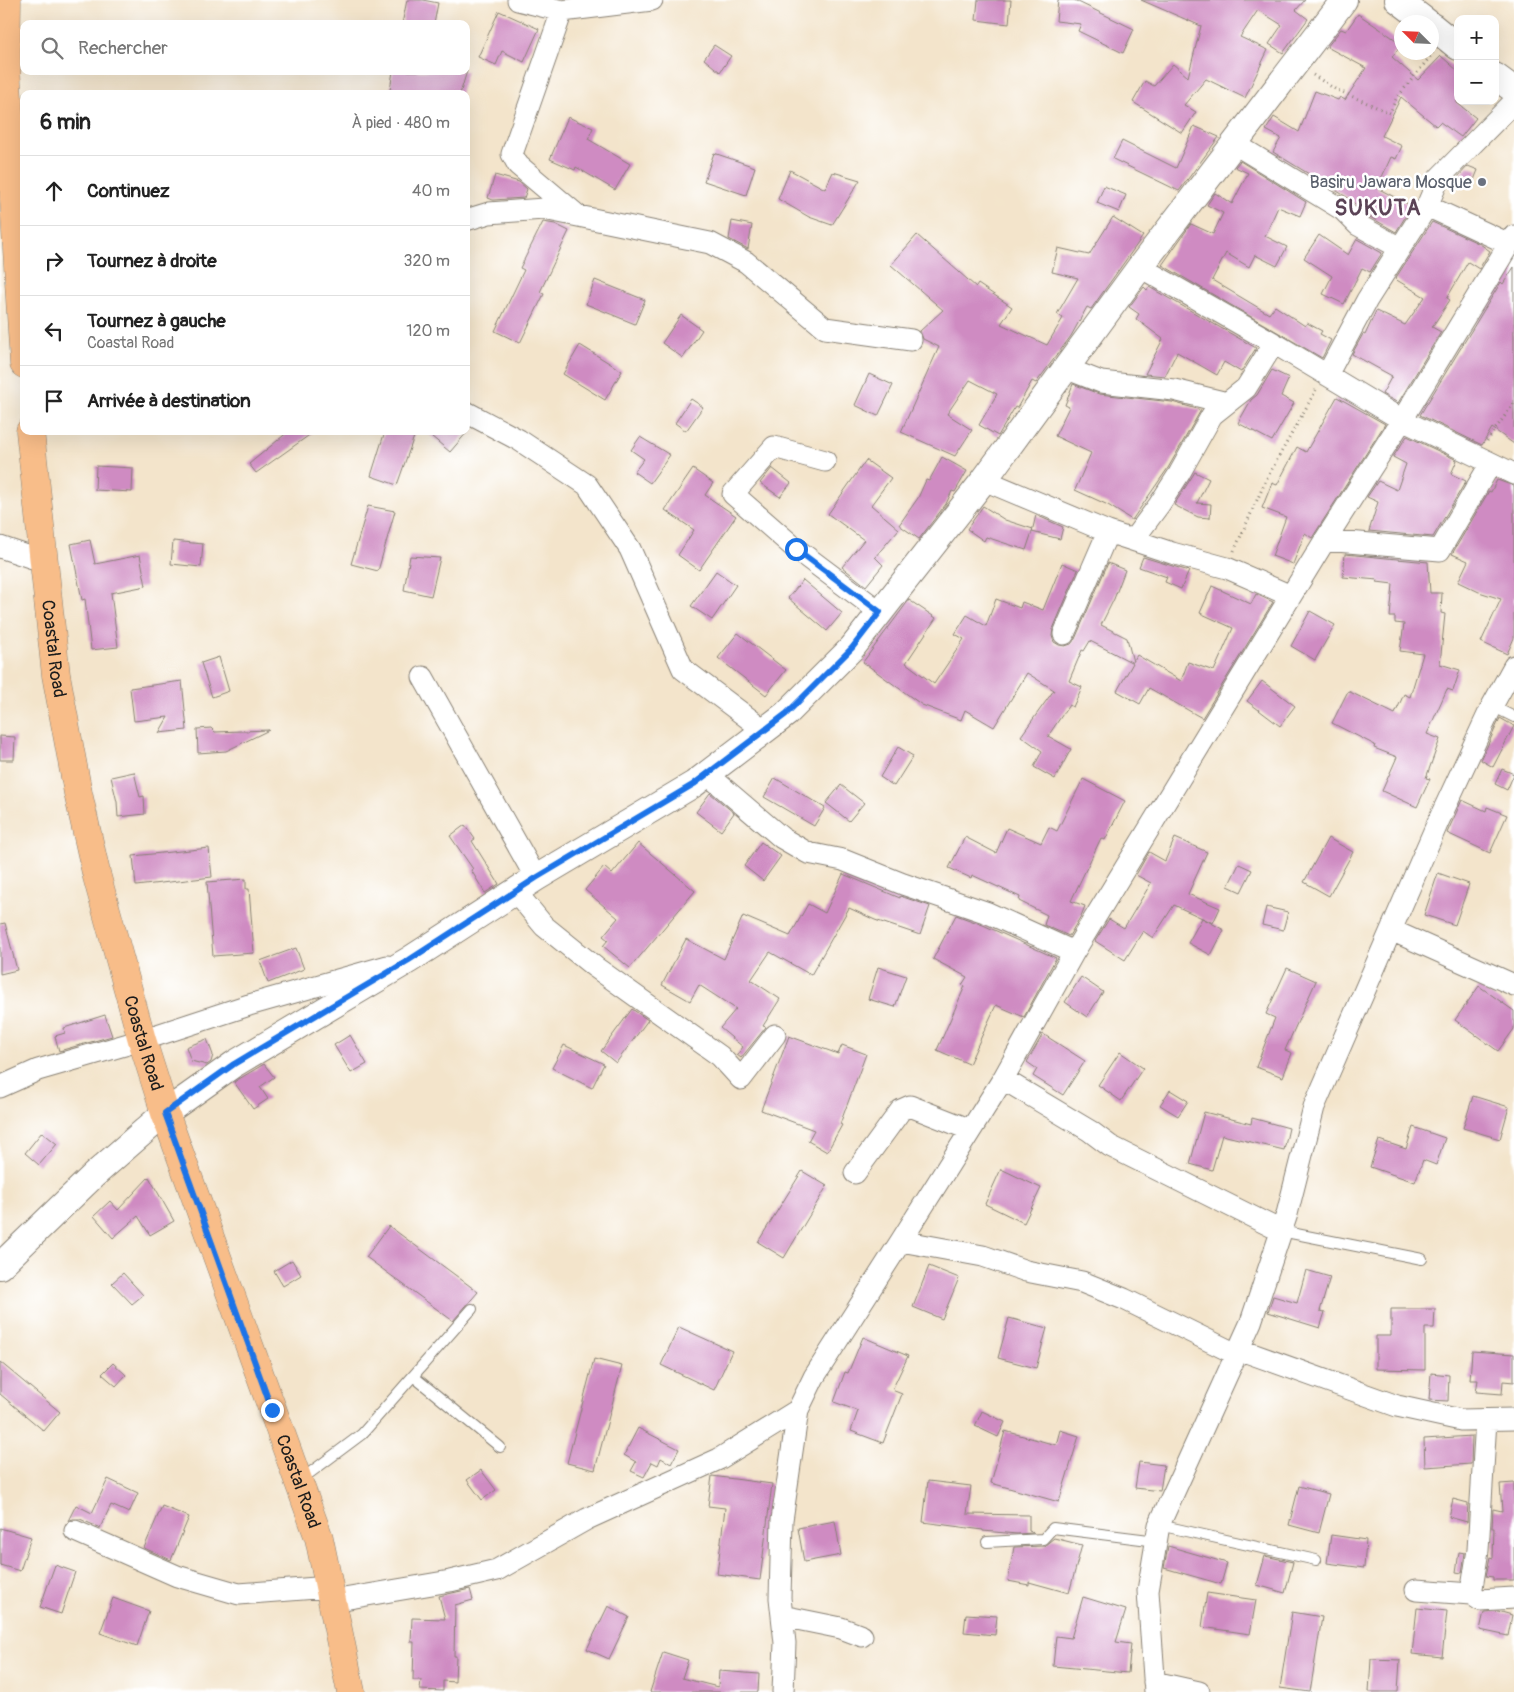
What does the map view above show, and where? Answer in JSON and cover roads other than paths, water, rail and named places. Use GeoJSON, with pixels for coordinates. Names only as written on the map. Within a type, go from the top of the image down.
{"type":"FeatureCollection","features":[{"type":"Feature","properties":{"kind":"main road"},"geometry":{"type":"LineString","coordinates":[[7,0],[6,66],[20,298]]}},
{"type":"Feature","properties":{"kind":"main road","name":"Coastal Road"},"geometry":{"type":"LineString","coordinates":[[30,435],[56,675],[78,793],[97,877],[142,1040],[165,1113],[319,1538],[351,1692]]}},
{"type":"Feature","properties":{"kind":"street"},"geometry":{"type":"LineString","coordinates":[[518,0],[562,11],[652,0]]}},
{"type":"Feature","properties":{"kind":"street"},"geometry":{"type":"LineString","coordinates":[[0,1266],[94,1175],[165,1113],[234,1064],[409,960],[525,884],[694,784],[786,714],[852,648],[984,480],[1140,267],[1344,0]]}},
{"type":"Feature","properties":{"kind":"street"},"geometry":{"type":"LineString","coordinates":[[1398,0],[1441,33]]}},
{"type":"Feature","properties":{"kind":"street"},"geometry":{"type":"LineString","coordinates":[[562,11],[512,154],[518,164],[579,216]]}},
{"type":"Feature","properties":{"kind":"street"},"geometry":{"type":"LineString","coordinates":[[1499,79],[1514,90]]}},
{"type":"Feature","properties":{"kind":"street"},"geometry":{"type":"LineString","coordinates":[[1326,374],[1367,300],[1427,206],[1439,178],[1514,102]]}},
{"type":"Feature","properties":{"kind":"street"},"geometry":{"type":"LineString","coordinates":[[1235,144],[1343,210],[1358,225],[1400,248]]}},
{"type":"Feature","properties":{"kind":"street"},"geometry":{"type":"LineString","coordinates":[[783,1692],[785,1643],[780,1598],[782,1520],[798,1410],[814,1377],[1003,1079],[1074,952],[1325,540],[1402,420],[1511,240],[1427,206]]}},
{"type":"Feature","properties":{"kind":"street"},"geometry":{"type":"LineString","coordinates":[[470,219],[489,212],[544,209],[710,243],[746,262],[825,328],[911,340]]}},
{"type":"Feature","properties":{"kind":"street"},"geometry":{"type":"LineString","coordinates":[[1140,267],[1274,343],[1402,420],[1514,474]]}},
{"type":"Feature","properties":{"kind":"street"},"geometry":{"type":"LineString","coordinates":[[1133,540],[1169,490],[1212,415],[1246,388],[1274,343]]}},
{"type":"Feature","properties":{"kind":"street"},"geometry":{"type":"LineString","coordinates":[[1065,368],[1101,382],[1174,390],[1227,403]]}},
{"type":"Feature","properties":{"kind":"street"},"geometry":{"type":"LineString","coordinates":[[470,414],[519,440],[587,484],[630,549],[683,668],[764,730]]}},
{"type":"Feature","properties":{"kind":"street"},"geometry":{"type":"LineString","coordinates":[[825,461],[774,447],[733,494],[796,549],[880,612]]}},
{"type":"Feature","properties":{"kind":"street"},"geometry":{"type":"LineString","coordinates":[[1325,540],[1440,550],[1484,460]]}},
{"type":"Feature","properties":{"kind":"street"},"geometry":{"type":"LineString","coordinates":[[984,480],[1108,532],[1227,568],[1291,596]]}},
{"type":"Feature","properties":{"kind":"street"},"geometry":{"type":"LineString","coordinates":[[1064,634],[1108,532]]}},
{"type":"Feature","properties":{"kind":"street"},"geometry":{"type":"LineString","coordinates":[[0,547],[44,562]]}},
{"type":"Feature","properties":{"kind":"street"},"geometry":{"type":"LineString","coordinates":[[1199,1692],[1155,1687],[1148,1591],[1158,1533],[1251,1322],[1281,1231],[1314,1107],[1438,822],[1492,706],[1514,666]]}},
{"type":"Feature","properties":{"kind":"street"},"geometry":{"type":"LineString","coordinates":[[423,678],[544,926],[595,967],[720,1056],[741,1079],[775,1035]]}},
{"type":"Feature","properties":{"kind":"street"},"geometry":{"type":"LineString","coordinates":[[707,774],[782,838],[808,853],[843,860],[903,884],[988,913],[1074,952]]}},
{"type":"Feature","properties":{"kind":"street"},"geometry":{"type":"LineString","coordinates":[[1391,930],[1514,985]]}},
{"type":"Feature","properties":{"kind":"street"},"geometry":{"type":"LineString","coordinates":[[0,1087],[38,1070],[142,1040],[250,1005],[409,960]]}},
{"type":"Feature","properties":{"kind":"street"},"geometry":{"type":"LineString","coordinates":[[1003,1079],[1090,1131],[1110,1146],[1281,1231]]}},
{"type":"Feature","properties":{"kind":"street"},"geometry":{"type":"LineString","coordinates":[[854,1173],[901,1110],[910,1106],[971,1130]]}},
{"type":"Feature","properties":{"kind":"street"},"geometry":{"type":"LineString","coordinates":[[901,1241],[983,1256],[1026,1271],[1082,1282],[1237,1352],[1397,1406],[1461,1420],[1514,1419]]}},
{"type":"Feature","properties":{"kind":"street"},"geometry":{"type":"LineString","coordinates":[[75,1532],[177,1576],[239,1594],[330,1594],[450,1582],[497,1570],[587,1518],[719,1459],[798,1410]]}},
{"type":"Feature","properties":{"kind":"street"},"geometry":{"type":"LineString","coordinates":[[1471,1594],[1478,1550],[1486,1420]]}},
{"type":"Feature","properties":{"kind":"street"},"geometry":{"type":"LineString","coordinates":[[1416,1590],[1471,1594],[1480,1600],[1514,1598]]}},
{"type":"Feature","properties":{"kind":"street"},"geometry":{"type":"LineString","coordinates":[[782,1616],[841,1628],[862,1636]]}},
{"type":"Feature","properties":{"kind":"lane"},"geometry":{"type":"LineString","coordinates":[[1492,706],[1514,717]]}},
{"type":"Feature","properties":{"kind":"lane"},"geometry":{"type":"LineString","coordinates":[[1281,1231],[1422,1259]]}},
{"type":"Feature","properties":{"kind":"lane"},"geometry":{"type":"LineString","coordinates":[[298,1481],[362,1434],[472,1309]]}},
{"type":"Feature","properties":{"kind":"lane"},"geometry":{"type":"LineString","coordinates":[[413,1376],[500,1448]]}},
{"type":"Feature","properties":{"kind":"lane"},"geometry":{"type":"LineString","coordinates":[[987,1542],[1043,1539],[1053,1528],[1158,1533],[1316,1560]]}},
{"type":"Feature","properties":{"kind":"place","name":"Basiru Jawara Mosque"},"geometry":{"type":"Point","coordinates":[1482,182]}},
{"type":"Feature","properties":{"kind":"district","name":"SUKUTA"},"geometry":{"type":"Point","coordinates":[1378,208]}}]}
